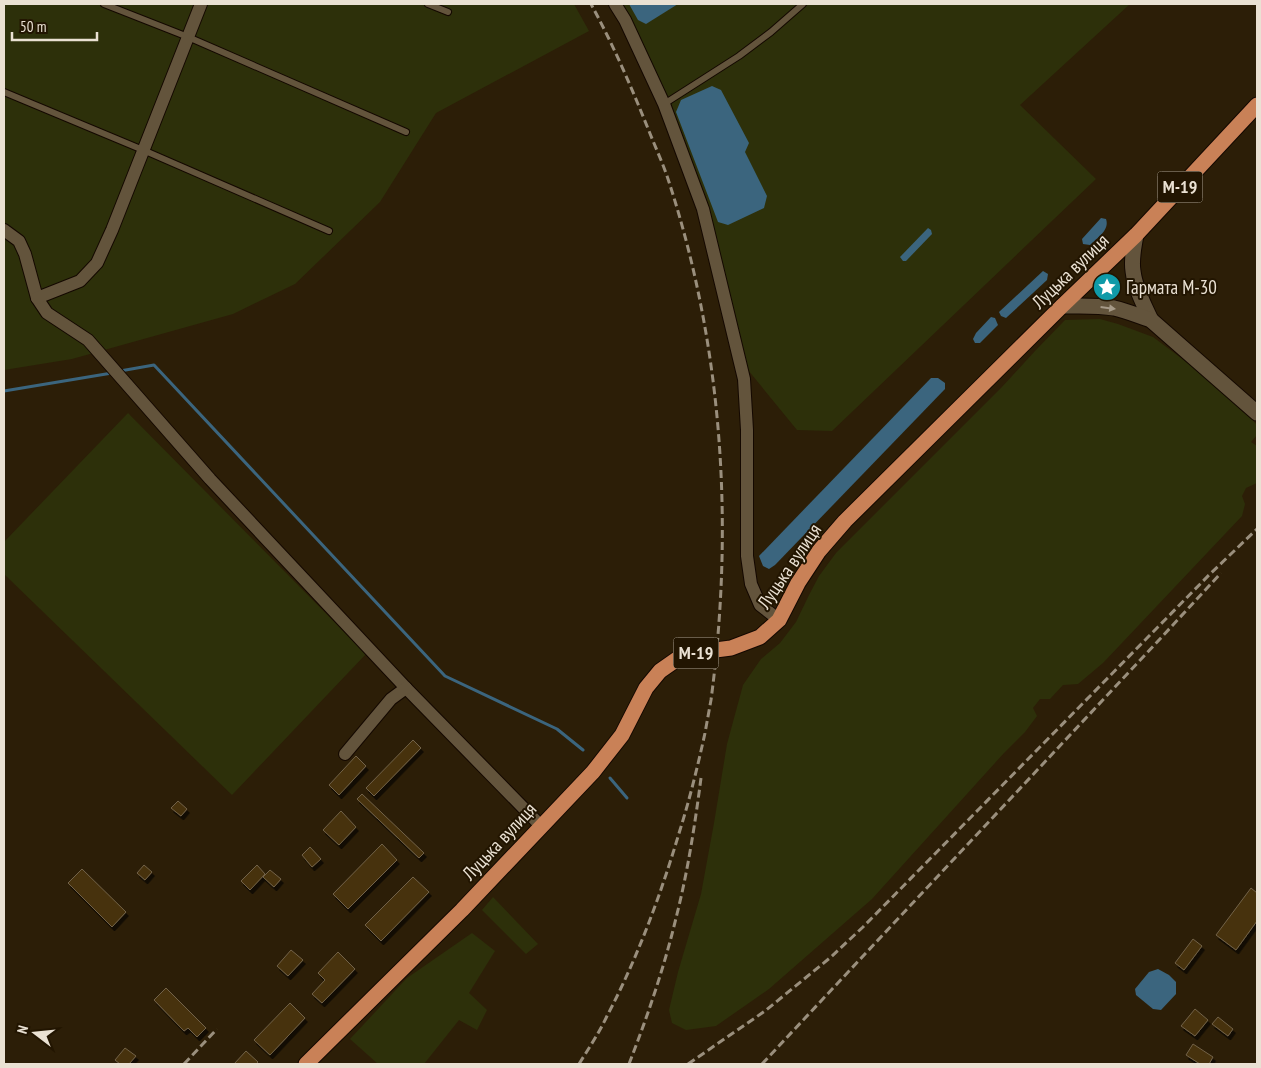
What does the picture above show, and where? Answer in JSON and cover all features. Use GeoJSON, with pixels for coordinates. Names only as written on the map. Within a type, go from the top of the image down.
{"type":"FeatureCollection","features":[{"type":"Feature","properties":{"kind":"highway","name":"Луцька вулиця"},"geometry":{"type":"LineString","coordinates":[[306,1064],[462,910],[592,772],[622,735],[646,688],[660,671],[680,658],[700,652],[731,648],[760,637],[779,620],[798,583],[819,551],[845,521],[1136,235],[1257,105]]}},
{"type":"Feature","properties":{"kind":"street"},"geometry":{"type":"LineString","coordinates":[[37,298],[80,281],[97,263],[112,230],[201,4]]}},
{"type":"Feature","properties":{"kind":"street"},"geometry":{"type":"LineString","coordinates":[[615,4],[625,20],[664,104],[703,209],[744,379],[747,430],[747,556],[751,584],[760,605],[779,620]]}},
{"type":"Feature","properties":{"kind":"street"},"geometry":{"type":"LineString","coordinates":[[4,230],[19,241],[25,254],[37,298],[47,313],[88,340],[210,479],[406,688],[541,826]]}},
{"type":"Feature","properties":{"kind":"street"},"geometry":{"type":"LineString","coordinates":[[1136,235],[1133,272],[1139,293],[1151,320]]}},
{"type":"Feature","properties":{"kind":"street"},"geometry":{"type":"LineString","coordinates":[[1062,306],[1112,308],[1151,320],[1257,413]]}},
{"type":"Feature","properties":{"kind":"street"},"geometry":{"type":"LineString","coordinates":[[345,754],[392,698],[406,688]]}},
{"type":"Feature","properties":{"kind":"lane"},"geometry":{"type":"LineString","coordinates":[[104,4],[188,37],[406,132]]}},
{"type":"Feature","properties":{"kind":"lane"},"geometry":{"type":"LineString","coordinates":[[428,4],[440,6],[448,12]]}},
{"type":"Feature","properties":{"kind":"lane"},"geometry":{"type":"LineString","coordinates":[[664,104],[739,56],[802,4]]}},
{"type":"Feature","properties":{"kind":"lane"},"geometry":{"type":"LineString","coordinates":[[4,92],[329,231]]}},
{"type":"Feature","properties":{"kind":"green space"},"geometry":{"type":"Polygon","coordinates":[[[4,4],[574,4],[589,31],[436,113],[380,202],[295,284],[233,314],[72,359],[4,370],[4,4]]]}},
{"type":"Feature","properties":{"kind":"green space"},"geometry":{"type":"Polygon","coordinates":[[[618,4],[1130,4],[1020,105],[1096,179],[832,431],[797,430],[748,370],[712,225],[618,4]]]}},
{"type":"Feature","properties":{"kind":"green space"},"geometry":{"type":"Polygon","coordinates":[[[1100,319],[1153,337],[1201,373],[1257,425],[1257,435],[1251,442],[1257,446],[1257,483],[1246,488],[1242,496],[1245,504],[1242,516],[1103,663],[1078,684],[1063,685],[1050,699],[1040,699],[1033,708],[1037,716],[1025,732],[872,899],[769,989],[716,1026],[686,1030],[672,1023],[669,1010],[701,894],[727,744],[743,685],[761,659],[780,643],[796,622],[819,576],[836,553],[1001,388],[1065,320],[1100,319]]]}},
{"type":"Feature","properties":{"kind":"green space"},"geometry":{"type":"Polygon","coordinates":[[[128,413],[366,654],[232,795],[4,574],[4,542],[128,413]]]}},
{"type":"Feature","properties":{"kind":"green space"},"geometry":{"type":"Polygon","coordinates":[[[493,897],[538,944],[526,954],[482,910],[493,897]]]}},
{"type":"Feature","properties":{"kind":"green space"},"geometry":{"type":"Polygon","coordinates":[[[472,933],[495,951],[469,993],[487,1010],[477,1030],[459,1020],[424,1064],[378,1064],[350,1039],[407,978],[472,933]]]}},
{"type":"Feature","properties":{"kind":"water"},"geometry":{"type":"Polygon","coordinates":[[[629,4],[678,4],[646,24],[638,20],[629,4]]]}},
{"type":"Feature","properties":{"kind":"water"},"geometry":{"type":"Polygon","coordinates":[[[712,86],[721,90],[749,143],[745,152],[767,196],[764,208],[728,225],[718,222],[676,112],[681,100],[712,86]]]}},
{"type":"Feature","properties":{"kind":"water"},"geometry":{"type":"Polygon","coordinates":[[[1101,218],[1106,219],[1105,230],[1090,245],[1083,244],[1082,239],[1101,218]]]}},
{"type":"Feature","properties":{"kind":"water"},"geometry":{"type":"Polygon","coordinates":[[[928,228],[932,234],[906,261],[903,261],[900,257],[928,228]]]}},
{"type":"Feature","properties":{"kind":"water"},"geometry":{"type":"Polygon","coordinates":[[[1043,271],[1048,274],[1047,280],[1006,318],[1001,316],[999,312],[1043,271]]]}},
{"type":"Feature","properties":{"kind":"water"},"geometry":{"type":"Polygon","coordinates":[[[991,317],[995,318],[998,325],[980,343],[975,343],[973,339],[976,333],[991,317]]]}},
{"type":"Feature","properties":{"kind":"water"},"geometry":{"type":"Polygon","coordinates":[[[931,378],[938,378],[945,383],[945,389],[775,565],[769,569],[763,566],[759,556],[931,378]]]}},
{"type":"Feature","properties":{"kind":"water"},"geometry":{"type":"Polygon","coordinates":[[[1158,969],[1169,975],[1176,982],[1176,994],[1161,1010],[1153,1009],[1136,995],[1135,989],[1149,972],[1158,969]]]}},
{"type":"Feature","properties":{"kind":"building"},"geometry":{"type":"Polygon","coordinates":[[[413,740],[421,748],[374,796],[366,788],[413,740]]]}},
{"type":"Feature","properties":{"kind":"building"},"geometry":{"type":"Polygon","coordinates":[[[356,756],[366,766],[339,795],[329,785],[356,756]]]}},
{"type":"Feature","properties":{"kind":"building"},"geometry":{"type":"Polygon","coordinates":[[[362,794],[424,853],[419,858],[357,799],[362,794]]]}},
{"type":"Feature","properties":{"kind":"building"},"geometry":{"type":"Polygon","coordinates":[[[178,801],[187,809],[181,816],[171,808],[178,801]]]}},
{"type":"Feature","properties":{"kind":"building"},"geometry":{"type":"Polygon","coordinates":[[[341,811],[356,827],[339,845],[323,830],[341,811]]]}},
{"type":"Feature","properties":{"kind":"building"},"geometry":{"type":"Polygon","coordinates":[[[382,844],[397,860],[348,909],[333,894],[382,844]]]}},
{"type":"Feature","properties":{"kind":"building"},"geometry":{"type":"Polygon","coordinates":[[[310,847],[321,859],[312,867],[302,855],[310,847]]]}},
{"type":"Feature","properties":{"kind":"building"},"geometry":{"type":"Polygon","coordinates":[[[144,865],[152,872],[145,880],[137,873],[144,865]]]}},
{"type":"Feature","properties":{"kind":"building"},"geometry":{"type":"Polygon","coordinates":[[[257,865],[265,874],[250,890],[241,881],[257,865]]]}},
{"type":"Feature","properties":{"kind":"building"},"geometry":{"type":"Polygon","coordinates":[[[82,869],[126,912],[112,927],[68,883],[82,869]]]}},
{"type":"Feature","properties":{"kind":"building"},"geometry":{"type":"Polygon","coordinates":[[[270,870],[281,879],[274,887],[263,877],[270,870]]]}},
{"type":"Feature","properties":{"kind":"building"},"geometry":{"type":"Polygon","coordinates":[[[413,877],[429,892],[381,941],[365,925],[413,877]]]}},
{"type":"Feature","properties":{"kind":"building"},"geometry":{"type":"Polygon","coordinates":[[[1251,888],[1257,893],[1257,921],[1236,950],[1216,935],[1251,888]]]}},
{"type":"Feature","properties":{"kind":"building"},"geometry":{"type":"Polygon","coordinates":[[[1193,939],[1202,946],[1184,970],[1175,963],[1193,939]]]}},
{"type":"Feature","properties":{"kind":"building"},"geometry":{"type":"Polygon","coordinates":[[[291,950],[303,960],[288,976],[277,966],[291,950]]]}},
{"type":"Feature","properties":{"kind":"building"},"geometry":{"type":"Polygon","coordinates":[[[338,952],[355,969],[322,1003],[312,994],[325,980],[318,973],[338,952]]]}},
{"type":"Feature","properties":{"kind":"building"},"geometry":{"type":"Polygon","coordinates":[[[166,988],[206,1028],[197,1037],[188,1028],[184,1031],[154,1000],[166,988]]]}},
{"type":"Feature","properties":{"kind":"building"},"geometry":{"type":"Polygon","coordinates":[[[290,1003],[305,1018],[270,1055],[254,1040],[290,1003]]]}},
{"type":"Feature","properties":{"kind":"building"},"geometry":{"type":"Polygon","coordinates":[[[1195,1009],[1208,1020],[1195,1036],[1181,1026],[1195,1009]]]}},
{"type":"Feature","properties":{"kind":"building"},"geometry":{"type":"Polygon","coordinates":[[[1218,1017],[1233,1029],[1228,1036],[1212,1024],[1218,1017]]]}},
{"type":"Feature","properties":{"kind":"building"},"geometry":{"type":"Polygon","coordinates":[[[1193,1044],[1213,1057],[1209,1064],[1200,1064],[1186,1055],[1193,1044]]]}},
{"type":"Feature","properties":{"kind":"building"},"geometry":{"type":"Polygon","coordinates":[[[125,1048],[136,1056],[129,1064],[120,1064],[115,1060],[125,1048]]]}},
{"type":"Feature","properties":{"kind":"building"},"geometry":{"type":"Polygon","coordinates":[[[246,1051],[258,1062],[256,1064],[234,1064],[246,1051]]]}},
{"type":"Feature","properties":{"kind":"waterway"},"geometry":{"type":"LineString","coordinates":[[120,371],[154,365],[445,676],[557,729],[583,750]]}},
{"type":"Feature","properties":{"kind":"waterway"},"geometry":{"type":"LineString","coordinates":[[4,391],[112,373]]}},
{"type":"Feature","properties":{"kind":"waterway"},"geometry":{"type":"LineString","coordinates":[[610,778],[627,798]]}},
{"type":"Feature","properties":{"kind":"railway"},"geometry":{"type":"LineString","coordinates":[[579,1064],[604,1022],[639,948],[665,878],[684,818],[700,757],[711,700],[718,635],[722,569],[719,438],[712,373],[702,309],[687,245],[663,164],[623,69],[591,4]]}},
{"type":"Feature","properties":{"kind":"railway"},"geometry":{"type":"LineString","coordinates":[[688,1064],[765,1011],[831,957],[863,927],[1209,575],[1257,529]]}},
{"type":"Feature","properties":{"kind":"railway"},"geometry":{"type":"LineString","coordinates":[[762,1064],[1221,573]]}},
{"type":"Feature","properties":{"kind":"railway"},"geometry":{"type":"LineString","coordinates":[[629,1064],[656,990],[672,933],[688,864],[701,778]]}},
{"type":"Feature","properties":{"kind":"railway"},"geometry":{"type":"LineString","coordinates":[[184,1064],[217,1029]]}},
{"type":"Feature","properties":{"kind":"place","name":"Гармата М-30"},"geometry":{"type":"Point","coordinates":[1107,287]}}]}
